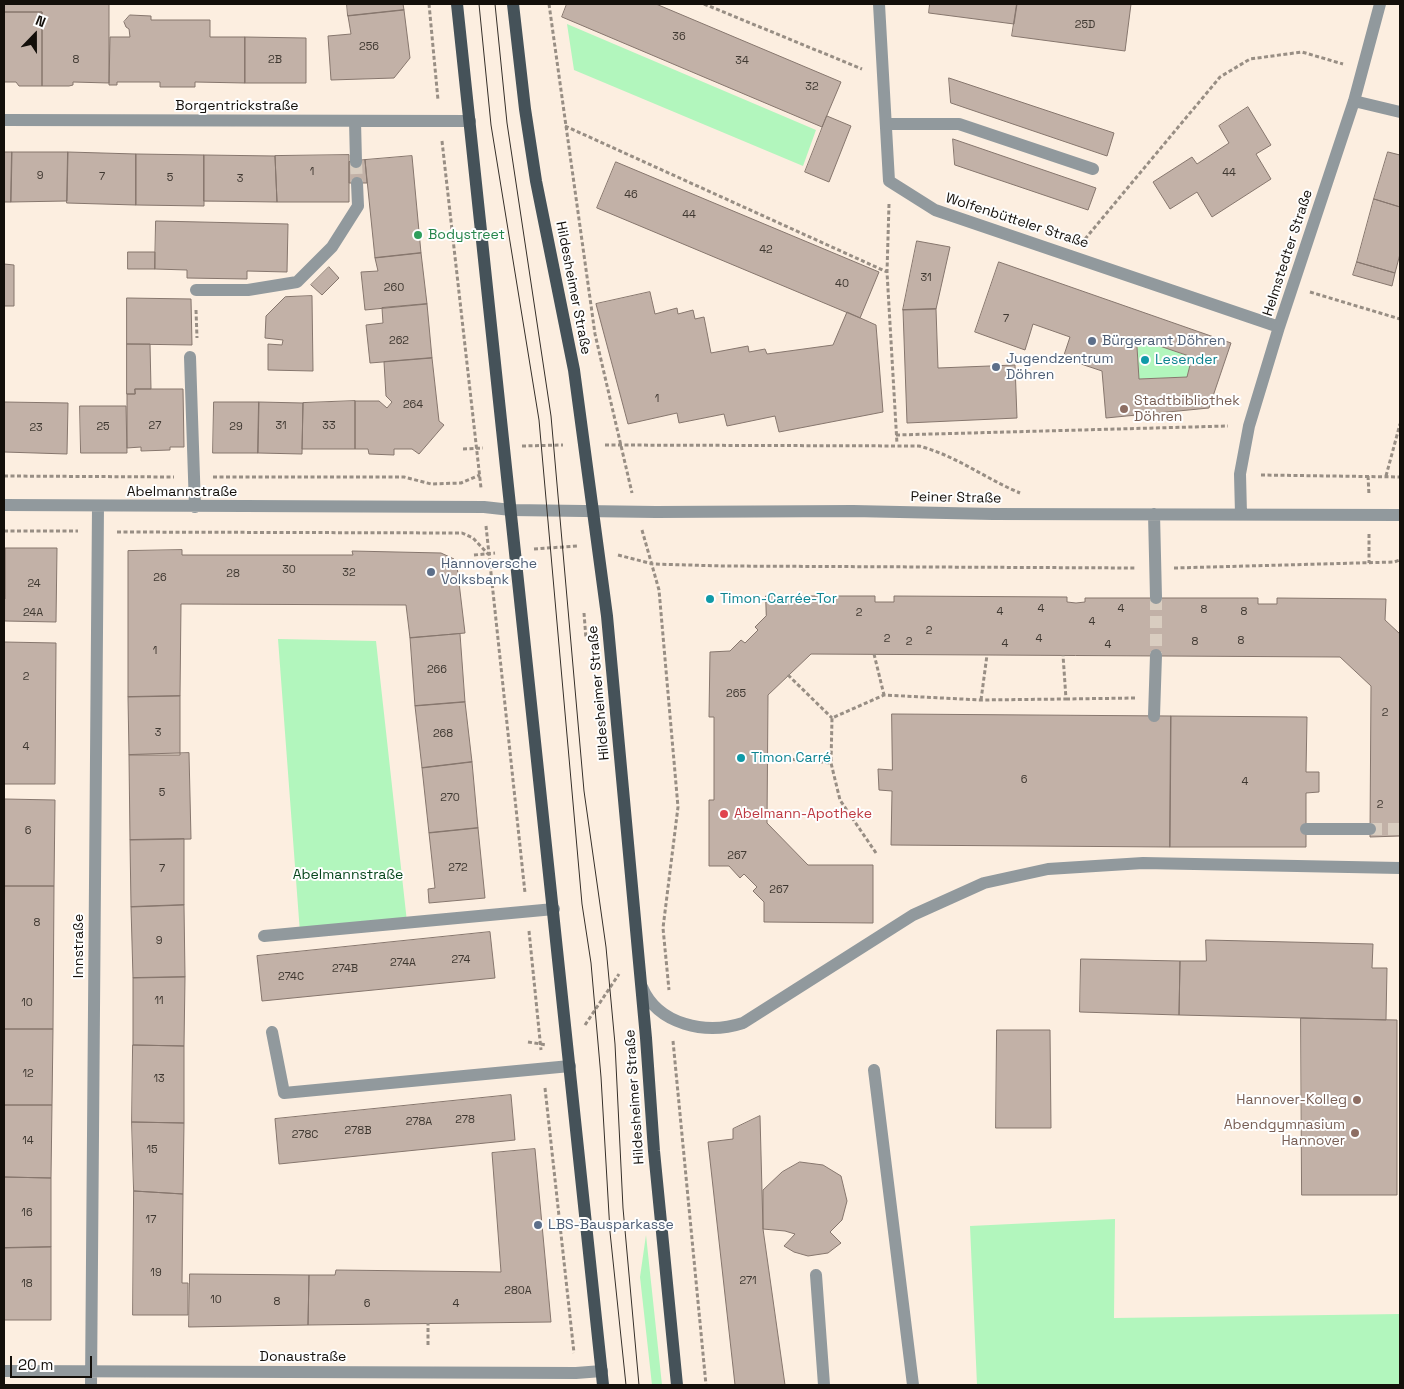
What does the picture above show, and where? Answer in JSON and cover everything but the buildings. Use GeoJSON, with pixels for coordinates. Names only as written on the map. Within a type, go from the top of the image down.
{"type":"FeatureCollection","features":[{"type":"Feature","properties":{"kind":"main road"},"geometry":{"type":"LineString","coordinates":[[457,4],[603,1385]]}},
{"type":"Feature","properties":{"kind":"main road","name":"Hildesheimer Straße"},"geometry":{"type":"LineString","coordinates":[[513,4],[525,109],[536,181],[574,370],[607,616],[651,1125],[677,1385]]}},
{"type":"Feature","properties":{"kind":"street"},"geometry":{"type":"LineString","coordinates":[[879,4],[889,181]]}},
{"type":"Feature","properties":{"kind":"street","name":"Helmstedter Straße"},"geometry":{"type":"LineString","coordinates":[[1241,514],[1240,474],[1249,426],[1279,327],[1354,101],[1380,4]]}},
{"type":"Feature","properties":{"kind":"street"},"geometry":{"type":"LineString","coordinates":[[1354,101],[1400,112]]}},
{"type":"Feature","properties":{"kind":"street","name":"Borgentrickstraße"},"geometry":{"type":"LineString","coordinates":[[4,120],[470,121]]}},
{"type":"Feature","properties":{"kind":"street"},"geometry":{"type":"LineString","coordinates":[[355,121],[356,162]]}},
{"type":"Feature","properties":{"kind":"street"},"geometry":{"type":"LineString","coordinates":[[887,124],[959,124],[1093,169]]}},
{"type":"Feature","properties":{"kind":"street","name":"Wolfenbütteler Straße"},"geometry":{"type":"LineString","coordinates":[[889,181],[935,210],[1072,255],[1279,327]]}},
{"type":"Feature","properties":{"kind":"street"},"geometry":{"type":"LineString","coordinates":[[196,290],[248,290],[297,282],[332,247],[358,206],[357,183]]}},
{"type":"Feature","properties":{"kind":"street"},"geometry":{"type":"LineString","coordinates":[[190,357],[194,507]]}},
{"type":"Feature","properties":{"kind":"street","name":"Abelmannstraße"},"geometry":{"type":"LineString","coordinates":[[4,505],[484,507],[511,510]]}},
{"type":"Feature","properties":{"kind":"street","name":"Innstraße"},"geometry":{"type":"LineString","coordinates":[[91,1385],[98,506]]}},
{"type":"Feature","properties":{"kind":"street","name":"Peiner Straße"},"geometry":{"type":"LineString","coordinates":[[511,510],[1400,515]]}},
{"type":"Feature","properties":{"kind":"street"},"geometry":{"type":"LineString","coordinates":[[1154,514],[1156,598]]}},
{"type":"Feature","properties":{"kind":"street"},"geometry":{"type":"LineString","coordinates":[[1154,716],[1156,655]]}},
{"type":"Feature","properties":{"kind":"street"},"geometry":{"type":"LineString","coordinates":[[1306,829],[1370,829]]}},
{"type":"Feature","properties":{"kind":"street"},"geometry":{"type":"LineString","coordinates":[[640,984],[650,1003],[671,1018],[706,1028],[726,1027],[742,1023],[914,915],[984,883],[1048,869],[1143,863],[1400,868]]}},
{"type":"Feature","properties":{"kind":"street"},"geometry":{"type":"LineString","coordinates":[[264,936],[554,909]]}},
{"type":"Feature","properties":{"kind":"street"},"geometry":{"type":"LineString","coordinates":[[272,1032],[284,1093],[570,1066]]}},
{"type":"Feature","properties":{"kind":"street"},"geometry":{"type":"LineString","coordinates":[[874,1070],[913,1385]]}},
{"type":"Feature","properties":{"kind":"street"},"geometry":{"type":"LineString","coordinates":[[816,1275],[824,1385]]}},
{"type":"Feature","properties":{"kind":"street","name":"Donaustraße"},"geometry":{"type":"LineString","coordinates":[[4,1371],[576,1373],[602,1371]]}},
{"type":"Feature","properties":{"kind":"path"},"geometry":{"type":"LineString","coordinates":[[429,4],[438,102]]}},
{"type":"Feature","properties":{"kind":"path"},"geometry":{"type":"LineString","coordinates":[[549,4],[564,126],[595,334],[620,444],[659,590],[678,807],[663,928],[706,1385]]}},
{"type":"Feature","properties":{"kind":"path"},"geometry":{"type":"LineString","coordinates":[[704,4],[884,78]]}},
{"type":"Feature","properties":{"kind":"path"},"geometry":{"type":"LineString","coordinates":[[1072,255],[1220,77],[1250,59],[1302,52],[1363,70]]}},
{"type":"Feature","properties":{"kind":"path"},"geometry":{"type":"LineString","coordinates":[[564,126],[887,272]]}},
{"type":"Feature","properties":{"kind":"path"},"geometry":{"type":"LineString","coordinates":[[441,132],[481,486]]}},
{"type":"Feature","properties":{"kind":"path"},"geometry":{"type":"LineString","coordinates":[[889,181],[887,272],[897,444]]}},
{"type":"Feature","properties":{"kind":"path"},"geometry":{"type":"LineString","coordinates":[[1293,287],[1400,319]]}},
{"type":"Feature","properties":{"kind":"path"},"geometry":{"type":"LineString","coordinates":[[190,357],[196,350],[196,290]]}},
{"type":"Feature","properties":{"kind":"path"},"geometry":{"type":"LineString","coordinates":[[1386,476],[1400,424]]}},
{"type":"Feature","properties":{"kind":"path"},"geometry":{"type":"LineString","coordinates":[[896,435],[1249,426]]}},
{"type":"Feature","properties":{"kind":"path"},"geometry":{"type":"LineString","coordinates":[[463,449],[620,444],[897,444],[919,446],[942,452],[996,483],[1022,493]]}},
{"type":"Feature","properties":{"kind":"path"},"geometry":{"type":"LineString","coordinates":[[1240,474],[1400,476]]}},
{"type":"Feature","properties":{"kind":"path"},"geometry":{"type":"LineString","coordinates":[[4,476],[194,478],[404,477],[430,484],[460,483],[480,475]]}},
{"type":"Feature","properties":{"kind":"path"},"geometry":{"type":"LineString","coordinates":[[486,526],[574,1356]]}},
{"type":"Feature","properties":{"kind":"path"},"geometry":{"type":"LineString","coordinates":[[4,531],[462,533],[473,538],[488,554]]}},
{"type":"Feature","properties":{"kind":"path"},"geometry":{"type":"LineString","coordinates":[[550,548],[563,548]]}},
{"type":"Feature","properties":{"kind":"path"},"geometry":{"type":"LineString","coordinates":[[598,550],[652,564],[1155,568],[1394,562],[1400,560]]}},
{"type":"Feature","properties":{"kind":"path"},"geometry":{"type":"LineString","coordinates":[[474,555],[488,554]]}},
{"type":"Feature","properties":{"kind":"path"},"geometry":{"type":"LineString","coordinates":[[874,654],[884,695]]}},
{"type":"Feature","properties":{"kind":"path"},"geometry":{"type":"LineString","coordinates":[[982,700],[987,655]]}},
{"type":"Feature","properties":{"kind":"path"},"geometry":{"type":"LineString","coordinates":[[1062,655],[1066,699]]}},
{"type":"Feature","properties":{"kind":"path"},"geometry":{"type":"LineString","coordinates":[[788,675],[832,718],[831,764],[840,800],[876,852]]}},
{"type":"Feature","properties":{"kind":"path"},"geometry":{"type":"LineString","coordinates":[[832,718],[884,695],[982,700],[1154,698]]}},
{"type":"Feature","properties":{"kind":"path"},"geometry":{"type":"LineString","coordinates":[[767,756],[831,764]]}},
{"type":"Feature","properties":{"kind":"path"},"geometry":{"type":"LineString","coordinates":[[582,1029],[618,974],[666,966]]}},
{"type":"Feature","properties":{"kind":"path"},"geometry":{"type":"LineString","coordinates":[[528,1042],[568,1049]]}},
{"type":"Feature","properties":{"kind":"path"},"geometry":{"type":"LineString","coordinates":[[428,1323],[428,1345]]}},
{"type":"Feature","properties":{"kind":"green space"},"geometry":{"type":"Polygon","coordinates":[[[567,24],[816,130],[803,166],[574,70],[567,24]]]}},
{"type":"Feature","properties":{"kind":"green space"},"geometry":{"type":"Polygon","coordinates":[[[1142,340],[1192,357],[1187,377],[1139,379],[1137,347],[1142,340]]]}},
{"type":"Feature","properties":{"kind":"green space","name":"Abelmannstraße"},"geometry":{"type":"Polygon","coordinates":[[[278,639],[376,641],[407,922],[300,933],[278,639]]]}},
{"type":"Feature","properties":{"kind":"green space"},"geometry":{"type":"Polygon","coordinates":[[[1115,1219],[1114,1318],[1400,1314],[1400,1385],[977,1385],[970,1226],[1115,1219]]]}},
{"type":"Feature","properties":{"kind":"green space"},"geometry":{"type":"Polygon","coordinates":[[[646,1235],[662,1385],[652,1385],[640,1277],[646,1235]]]}},
{"type":"Feature","properties":{"kind":"tunnel"},"geometry":{"type":"LineString","coordinates":[[356,162],[357,183]]}},
{"type":"Feature","properties":{"kind":"tunnel"},"geometry":{"type":"LineString","coordinates":[[1156,598],[1156,655]]}},
{"type":"Feature","properties":{"kind":"tunnel"},"geometry":{"type":"LineString","coordinates":[[1370,829],[1400,829]]}},
{"type":"Feature","properties":{"kind":"tram line"},"geometry":{"type":"LineString","coordinates":[[479,4],[491,125],[539,420],[582,904],[591,963],[601,1077],[610,1232],[626,1385]]}},
{"type":"Feature","properties":{"kind":"tram line"},"geometry":{"type":"LineString","coordinates":[[495,4],[507,123],[551,416],[584,791],[606,947],[615,1044],[623,1208],[639,1385]]}},
{"type":"Feature","properties":{"kind":"place","name":"Bodystreet"},"geometry":{"type":"Point","coordinates":[418,235]}},
{"type":"Feature","properties":{"kind":"place","name":"Bürgeramt Döhren"},"geometry":{"type":"Point","coordinates":[1092,341]}},
{"type":"Feature","properties":{"kind":"place","name":"Lesender"},"geometry":{"type":"Point","coordinates":[1145,360]}},
{"type":"Feature","properties":{"kind":"place","name":"Jugendzentrum Döhren"},"geometry":{"type":"Point","coordinates":[996,367]}},
{"type":"Feature","properties":{"kind":"place","name":"Stadtbibliothek Döhren"},"geometry":{"type":"Point","coordinates":[1124,409]}},
{"type":"Feature","properties":{"kind":"place","name":"Hannoversche Volksbank"},"geometry":{"type":"Point","coordinates":[431,572]}},
{"type":"Feature","properties":{"kind":"place","name":"Timon-Carrée-Tor"},"geometry":{"type":"Point","coordinates":[710,599]}},
{"type":"Feature","properties":{"kind":"place","name":"Timon Carré"},"geometry":{"type":"Point","coordinates":[741,758]}},
{"type":"Feature","properties":{"kind":"place","name":"Abelmann-Apotheke"},"geometry":{"type":"Point","coordinates":[724,814]}},
{"type":"Feature","properties":{"kind":"place","name":"Hannover-Kolleg"},"geometry":{"type":"Point","coordinates":[1357,1100]}},
{"type":"Feature","properties":{"kind":"place","name":"Abendgymnasium Hannover"},"geometry":{"type":"Point","coordinates":[1355,1133]}},
{"type":"Feature","properties":{"kind":"place","name":"LBS-Bausparkasse"},"geometry":{"type":"Point","coordinates":[538,1225]}}]}
